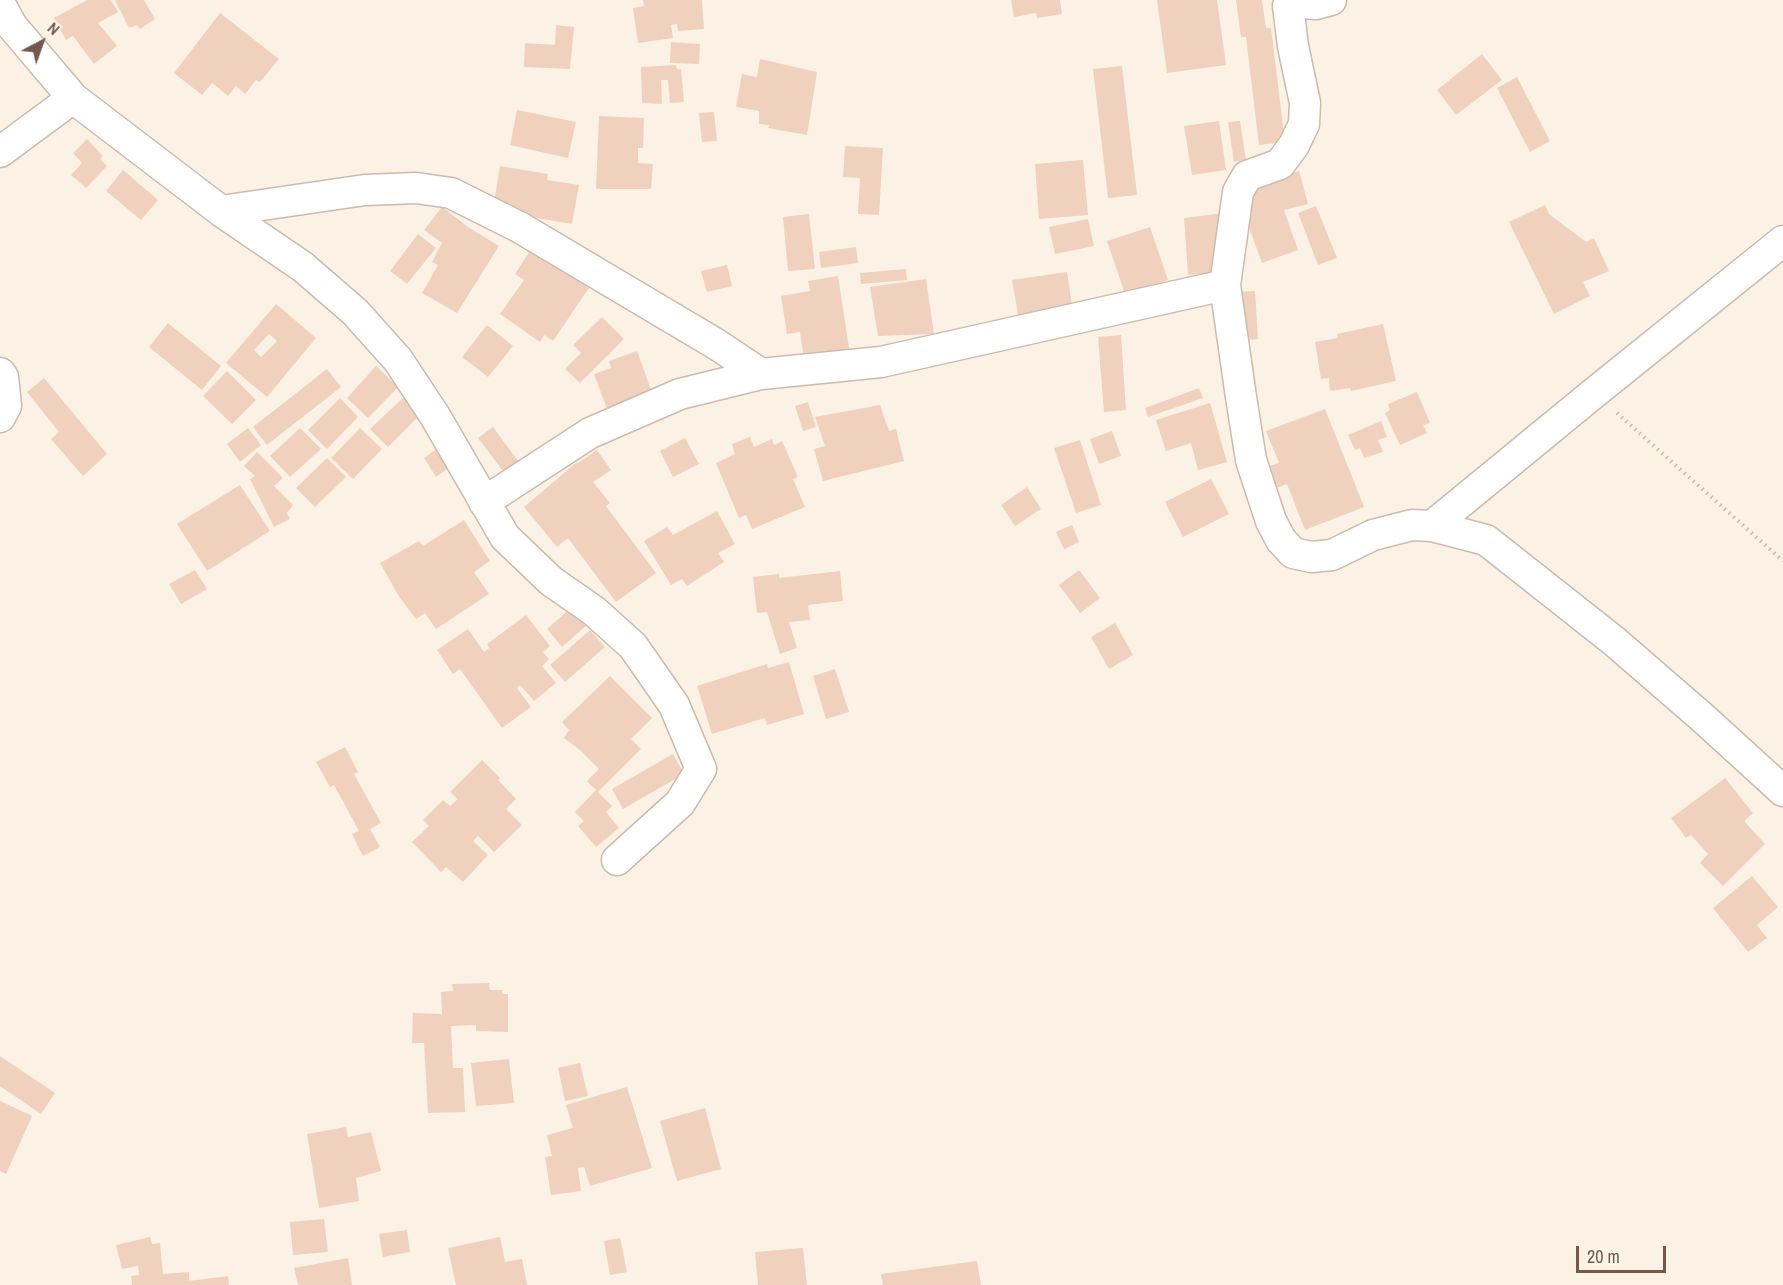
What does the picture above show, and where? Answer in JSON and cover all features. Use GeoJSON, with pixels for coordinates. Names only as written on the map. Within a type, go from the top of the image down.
{"type":"FeatureCollection","features":[{"type":"Feature","properties":{"kind":"street"},"geometry":{"type":"LineString","coordinates":[[1331,0],[1316,4],[1292,2],[1288,6],[1293,46],[1305,103],[1304,124],[1294,146],[1280,164],[1246,176],[1242,182],[1238,192],[1225,285],[1251,460],[1271,521],[1281,540],[1293,553],[1311,557],[1332,555],[1373,535],[1412,525],[1432,526],[1486,540],[1614,640],[1783,791]]}},
{"type":"Feature","properties":{"kind":"street"},"geometry":{"type":"LineString","coordinates":[[0,4],[12,26],[73,98],[221,211],[303,267],[362,320],[398,360],[435,416],[505,537],[551,581],[594,611],[633,646],[674,705],[701,770],[680,803],[617,860]]}},
{"type":"Feature","properties":{"kind":"street"},"geometry":{"type":"LineString","coordinates":[[0,152],[73,98]]}},
{"type":"Feature","properties":{"kind":"street"},"geometry":{"type":"LineString","coordinates":[[221,211],[365,190],[416,188],[451,193],[519,227],[716,344],[762,374]]}},
{"type":"Feature","properties":{"kind":"street"},"geometry":{"type":"LineString","coordinates":[[1432,526],[1783,241]]}},
{"type":"Feature","properties":{"kind":"street"},"geometry":{"type":"LineString","coordinates":[[484,502],[590,433],[680,394],[762,374],[881,362],[1225,285]]}},
{"type":"Feature","properties":{"kind":"street"},"geometry":{"type":"LineString","coordinates":[[0,374],[3,377],[6,406],[0,417]]}},
{"type":"Feature","properties":{"kind":"path"},"geometry":{"type":"LineString","coordinates":[[1594,393],[1783,561]]}},
{"type":"Feature","properties":{"kind":"building"},"geometry":{"type":"Polygon","coordinates":[[[87,0],[111,0],[118,12],[98,23],[117,46],[94,64],[73,36],[66,40],[54,18],[87,0]]]}},
{"type":"Feature","properties":{"kind":"building"},"geometry":{"type":"Polygon","coordinates":[[[115,0],[144,0],[155,19],[140,29],[137,25],[129,28],[115,0]]]}},
{"type":"Feature","properties":{"kind":"building"},"geometry":{"type":"Polygon","coordinates":[[[643,0],[702,0],[704,29],[678,31],[677,24],[671,25],[673,38],[638,43],[633,8],[644,6],[643,0]]]}},
{"type":"Feature","properties":{"kind":"building"},"geometry":{"type":"Polygon","coordinates":[[[1011,0],[1060,0],[1062,14],[1037,18],[1036,13],[1014,17],[1011,0]]]}},
{"type":"Feature","properties":{"kind":"building"},"geometry":{"type":"Polygon","coordinates":[[[1157,0],[1217,0],[1226,65],[1167,73],[1157,0]]]}},
{"type":"Feature","properties":{"kind":"building"},"geometry":{"type":"Polygon","coordinates":[[[1236,0],[1262,0],[1266,28],[1271,28],[1285,142],[1259,145],[1246,37],[1241,37],[1236,0]]]}},
{"type":"Feature","properties":{"kind":"building"},"geometry":{"type":"Polygon","coordinates":[[[220,13],[279,59],[260,82],[256,80],[245,94],[236,86],[228,96],[212,83],[202,95],[174,73],[220,13]]]}},
{"type":"Feature","properties":{"kind":"building"},"geometry":{"type":"Polygon","coordinates":[[[556,25],[574,27],[570,69],[524,67],[525,43],[555,45],[556,25]]]}},
{"type":"Feature","properties":{"kind":"building"},"geometry":{"type":"Polygon","coordinates":[[[671,42],[700,44],[699,64],[670,63],[671,42]]]}},
{"type":"Feature","properties":{"kind":"building"},"geometry":{"type":"Polygon","coordinates":[[[1482,54],[1502,80],[1456,115],[1437,90],[1482,54]]]}},
{"type":"Feature","properties":{"kind":"building"},"geometry":{"type":"Polygon","coordinates":[[[760,59],[817,72],[807,135],[768,128],[769,125],[759,124],[759,111],[736,107],[742,74],[757,77],[760,59]]]}},
{"type":"Feature","properties":{"kind":"building"},"geometry":{"type":"Polygon","coordinates":[[[676,65],[677,69],[681,69],[684,102],[670,103],[668,80],[661,80],[662,104],[642,103],[641,67],[676,65]]]}},
{"type":"Feature","properties":{"kind":"building"},"geometry":{"type":"Polygon","coordinates":[[[1122,66],[1137,195],[1108,198],[1093,69],[1122,66]]]}},
{"type":"Feature","properties":{"kind":"building"},"geometry":{"type":"Polygon","coordinates":[[[1517,77],[1550,141],[1530,152],[1497,88],[1517,77]]]}},
{"type":"Feature","properties":{"kind":"building"},"geometry":{"type":"Polygon","coordinates":[[[517,110],[576,122],[568,158],[510,145],[517,110]]]}},
{"type":"Feature","properties":{"kind":"building"},"geometry":{"type":"Polygon","coordinates":[[[714,112],[717,141],[702,142],[699,113],[714,112]]]}},
{"type":"Feature","properties":{"kind":"building"},"geometry":{"type":"Polygon","coordinates":[[[599,116],[644,118],[643,148],[638,148],[638,163],[653,164],[651,189],[596,189],[599,116]]]}},
{"type":"Feature","properties":{"kind":"building"},"geometry":{"type":"Polygon","coordinates":[[[1219,121],[1226,170],[1192,175],[1184,126],[1219,121]]]}},
{"type":"Feature","properties":{"kind":"building"},"geometry":{"type":"Polygon","coordinates":[[[1240,121],[1246,160],[1234,162],[1228,122],[1240,121]]]}},
{"type":"Feature","properties":{"kind":"building"},"geometry":{"type":"Polygon","coordinates":[[[87,139],[103,156],[100,159],[107,166],[86,188],[71,175],[82,163],[73,153],[87,139]]]}},
{"type":"Feature","properties":{"kind":"building"},"geometry":{"type":"Polygon","coordinates":[[[845,146],[883,148],[879,215],[858,214],[860,178],[843,177],[845,146]]]}},
{"type":"Feature","properties":{"kind":"building"},"geometry":{"type":"Polygon","coordinates":[[[1083,160],[1088,215],[1039,219],[1035,164],[1083,160]]]}},
{"type":"Feature","properties":{"kind":"building"},"geometry":{"type":"Polygon","coordinates":[[[500,166],[548,174],[547,180],[579,185],[572,224],[493,209],[500,166]]]}},
{"type":"Feature","properties":{"kind":"building"},"geometry":{"type":"Polygon","coordinates":[[[123,170],[158,200],[141,220],[106,191],[123,170]]]}},
{"type":"Feature","properties":{"kind":"building"},"geometry":{"type":"Polygon","coordinates":[[[1299,171],[1308,204],[1284,210],[1298,250],[1262,263],[1245,216],[1252,214],[1245,185],[1299,171]]]}},
{"type":"Feature","properties":{"kind":"building"},"geometry":{"type":"Polygon","coordinates":[[[1545,205],[1549,214],[1586,242],[1594,238],[1609,271],[1583,282],[1590,296],[1554,314],[1509,222],[1545,205]]]}},
{"type":"Feature","properties":{"kind":"building"},"geometry":{"type":"Polygon","coordinates":[[[1316,206],[1337,258],[1318,265],[1298,213],[1316,206]]]}},
{"type":"Feature","properties":{"kind":"building"},"geometry":{"type":"Polygon","coordinates":[[[442,207],[468,227],[499,246],[457,313],[422,293],[438,265],[432,262],[442,243],[424,230],[442,207]]]}},
{"type":"Feature","properties":{"kind":"building"},"geometry":{"type":"Polygon","coordinates":[[[1224,213],[1224,272],[1188,275],[1184,218],[1224,213]]]}},
{"type":"Feature","properties":{"kind":"building"},"geometry":{"type":"Polygon","coordinates":[[[809,214],[815,269],[788,271],[783,217],[809,214]]]}},
{"type":"Feature","properties":{"kind":"building"},"geometry":{"type":"Polygon","coordinates":[[[1088,219],[1094,246],[1055,254],[1049,227],[1088,219]]]}},
{"type":"Feature","properties":{"kind":"building"},"geometry":{"type":"Polygon","coordinates":[[[1150,227],[1168,280],[1125,294],[1107,241],[1150,227]]]}},
{"type":"Feature","properties":{"kind":"building"},"geometry":{"type":"Polygon","coordinates":[[[418,234],[436,248],[407,284],[390,271],[418,234]]]}},
{"type":"Feature","properties":{"kind":"building"},"geometry":{"type":"Polygon","coordinates":[[[533,246],[589,288],[553,341],[544,335],[540,342],[500,314],[524,280],[515,274],[533,246]]]}},
{"type":"Feature","properties":{"kind":"building"},"geometry":{"type":"Polygon","coordinates":[[[856,247],[858,263],[821,268],[819,252],[856,247]]]}},
{"type":"Feature","properties":{"kind":"building"},"geometry":{"type":"Polygon","coordinates":[[[727,265],[732,286],[707,292],[701,271],[727,265]]]}},
{"type":"Feature","properties":{"kind":"building"},"geometry":{"type":"Polygon","coordinates":[[[906,269],[907,280],[861,284],[860,273],[906,269]]]}},
{"type":"Feature","properties":{"kind":"building"},"geometry":{"type":"Polygon","coordinates":[[[1067,272],[1073,311],[1019,320],[1012,280],[1067,272]]]}},
{"type":"Feature","properties":{"kind":"building"},"geometry":{"type":"Polygon","coordinates":[[[838,276],[851,361],[804,359],[800,332],[787,334],[781,296],[810,291],[808,281],[838,276]]]}},
{"type":"Feature","properties":{"kind":"building"},"geometry":{"type":"Polygon","coordinates":[[[926,279],[934,334],[878,336],[870,287],[926,279]]]}},
{"type":"Feature","properties":{"kind":"building"},"geometry":{"type":"Polygon","coordinates":[[[1255,291],[1258,339],[1238,341],[1234,292],[1255,291]]]}},
{"type":"Feature","properties":{"kind":"building"},"geometry":{"type":"Polygon","coordinates":[[[276,304],[316,338],[267,397],[226,363],[276,304]],[[269,334],[254,350],[261,357],[277,341],[269,334]]]}},
{"type":"Feature","properties":{"kind":"building"},"geometry":{"type":"Polygon","coordinates":[[[602,317],[624,339],[580,383],[565,369],[581,353],[573,345],[602,317]]]}},
{"type":"Feature","properties":{"kind":"building"},"geometry":{"type":"Polygon","coordinates":[[[168,323],[221,366],[202,390],[149,347],[168,323]]]}},
{"type":"Feature","properties":{"kind":"building"},"geometry":{"type":"Polygon","coordinates":[[[1383,324],[1396,381],[1351,391],[1350,388],[1330,391],[1329,378],[1321,379],[1315,342],[1338,338],[1337,334],[1383,324]]]}},
{"type":"Feature","properties":{"kind":"building"},"geometry":{"type":"Polygon","coordinates":[[[487,325],[513,346],[488,377],[462,357],[487,325]]]}},
{"type":"Feature","properties":{"kind":"building"},"geometry":{"type":"Polygon","coordinates":[[[1121,335],[1126,410],[1104,412],[1098,337],[1121,335]]]}},
{"type":"Feature","properties":{"kind":"building"},"geometry":{"type":"Polygon","coordinates":[[[637,351],[655,401],[610,417],[594,374],[611,368],[609,361],[637,351]]]}},
{"type":"Feature","properties":{"kind":"building"},"geometry":{"type":"Polygon","coordinates":[[[376,366],[398,387],[368,418],[347,398],[376,366]]]}},
{"type":"Feature","properties":{"kind":"building"},"geometry":{"type":"Polygon","coordinates":[[[327,369],[341,387],[267,445],[253,427],[327,369]]]}},
{"type":"Feature","properties":{"kind":"building"},"geometry":{"type":"Polygon","coordinates":[[[227,371],[256,400],[232,424],[203,396],[227,371]]]}},
{"type":"Feature","properties":{"kind":"building"},"geometry":{"type":"Polygon","coordinates":[[[44,378],[107,454],[83,476],[51,439],[59,432],[27,392],[44,378]]]}},
{"type":"Feature","properties":{"kind":"building"},"geometry":{"type":"Polygon","coordinates":[[[1199,388],[1203,398],[1148,417],[1145,408],[1199,388]]]}},
{"type":"Feature","properties":{"kind":"building"},"geometry":{"type":"Polygon","coordinates":[[[1417,392],[1430,423],[1423,425],[1427,433],[1400,445],[1385,413],[1390,410],[1388,404],[1417,392]]]}},
{"type":"Feature","properties":{"kind":"building"},"geometry":{"type":"Polygon","coordinates":[[[404,397],[421,414],[388,447],[370,429],[404,397]]]}},
{"type":"Feature","properties":{"kind":"building"},"geometry":{"type":"Polygon","coordinates":[[[340,398],[358,417],[327,449],[308,430],[340,398]]]}},
{"type":"Feature","properties":{"kind":"building"},"geometry":{"type":"Polygon","coordinates":[[[808,402],[816,427],[803,431],[795,406],[808,402]]]}},
{"type":"Feature","properties":{"kind":"building"},"geometry":{"type":"Polygon","coordinates":[[[1210,403],[1227,462],[1198,470],[1191,443],[1166,451],[1156,420],[1210,403]]]}},
{"type":"Feature","properties":{"kind":"building"},"geometry":{"type":"Polygon","coordinates":[[[880,405],[889,431],[896,429],[904,461],[823,481],[814,449],[825,446],[815,417],[880,405]]]}},
{"type":"Feature","properties":{"kind":"building"},"geometry":{"type":"Polygon","coordinates":[[[1325,409],[1364,507],[1305,530],[1287,484],[1274,489],[1267,467],[1279,463],[1266,431],[1325,409]]]}},
{"type":"Feature","properties":{"kind":"building"},"geometry":{"type":"Polygon","coordinates":[[[1381,421],[1387,437],[1378,440],[1383,452],[1364,458],[1360,448],[1355,450],[1348,435],[1381,421]]]}},
{"type":"Feature","properties":{"kind":"building"},"geometry":{"type":"Polygon","coordinates":[[[493,427],[524,469],[510,480],[478,438],[493,427]]]}},
{"type":"Feature","properties":{"kind":"building"},"geometry":{"type":"Polygon","coordinates":[[[248,428],[261,445],[240,462],[227,444],[248,428]]]}},
{"type":"Feature","properties":{"kind":"building"},"geometry":{"type":"Polygon","coordinates":[[[300,428],[321,449],[290,477],[270,456],[300,428]]]}},
{"type":"Feature","properties":{"kind":"building"},"geometry":{"type":"Polygon","coordinates":[[[360,428],[382,449],[353,479],[331,458],[360,428]]]}},
{"type":"Feature","properties":{"kind":"building"},"geometry":{"type":"Polygon","coordinates":[[[1112,431],[1121,456],[1099,464],[1090,439],[1112,431]]]}},
{"type":"Feature","properties":{"kind":"building"},"geometry":{"type":"Polygon","coordinates":[[[750,437],[754,447],[772,439],[774,445],[782,441],[798,477],[793,479],[805,507],[752,529],[746,515],[739,518],[716,463],[735,454],[732,444],[750,437]]]}},
{"type":"Feature","properties":{"kind":"building"},"geometry":{"type":"Polygon","coordinates":[[[685,438],[699,464],[673,477],[660,451],[685,438]]]}},
{"type":"Feature","properties":{"kind":"building"},"geometry":{"type":"Polygon","coordinates":[[[1080,440],[1101,505],[1076,513],[1054,448],[1080,440]]]}},
{"type":"Feature","properties":{"kind":"building"},"geometry":{"type":"Polygon","coordinates":[[[438,448],[450,467],[436,477],[424,458],[438,448]]]}},
{"type":"Feature","properties":{"kind":"building"},"geometry":{"type":"Polygon","coordinates":[[[597,450],[611,470],[593,482],[610,503],[606,506],[656,573],[616,602],[568,538],[557,547],[524,507],[577,462],[597,450]]]}},
{"type":"Feature","properties":{"kind":"building"},"geometry":{"type":"Polygon","coordinates":[[[257,452],[283,478],[274,486],[293,505],[287,513],[290,519],[274,527],[250,479],[255,476],[244,466],[257,452]]]}},
{"type":"Feature","properties":{"kind":"building"},"geometry":{"type":"Polygon","coordinates":[[[327,458],[346,477],[315,507],[296,488],[327,458]]]}},
{"type":"Feature","properties":{"kind":"building"},"geometry":{"type":"Polygon","coordinates":[[[1211,479],[1229,514],[1183,537],[1165,502],[1211,479]]]}},
{"type":"Feature","properties":{"kind":"building"},"geometry":{"type":"Polygon","coordinates":[[[240,485],[270,531],[207,571],[177,524],[240,485]]]}},
{"type":"Feature","properties":{"kind":"building"},"geometry":{"type":"Polygon","coordinates":[[[1027,487],[1041,509],[1015,526],[1001,505],[1027,487]]]}},
{"type":"Feature","properties":{"kind":"building"},"geometry":{"type":"Polygon","coordinates":[[[717,511],[735,544],[718,553],[724,562],[687,586],[682,579],[671,585],[644,541],[667,527],[673,535],[717,511]]]}},
{"type":"Feature","properties":{"kind":"building"},"geometry":{"type":"Polygon","coordinates":[[[464,520],[490,561],[474,572],[489,594],[436,629],[425,613],[416,619],[400,598],[380,563],[419,541],[423,546],[464,520]]]}},
{"type":"Feature","properties":{"kind":"building"},"geometry":{"type":"Polygon","coordinates":[[[1072,525],[1079,542],[1064,549],[1056,532],[1072,525]]]}},
{"type":"Feature","properties":{"kind":"building"},"geometry":{"type":"Polygon","coordinates":[[[195,570],[207,589],[181,604],[169,584],[195,570]]]}},
{"type":"Feature","properties":{"kind":"building"},"geometry":{"type":"Polygon","coordinates":[[[1079,570],[1100,598],[1080,613],[1059,585],[1079,570]]]}},
{"type":"Feature","properties":{"kind":"building"},"geometry":{"type":"Polygon","coordinates":[[[840,571],[843,601],[808,605],[810,620],[789,622],[797,648],[780,654],[767,612],[757,613],[753,577],[779,574],[779,578],[840,571]]]}},
{"type":"Feature","properties":{"kind":"building"},"geometry":{"type":"Polygon","coordinates":[[[571,608],[586,626],[562,647],[547,629],[571,608]]]}},
{"type":"Feature","properties":{"kind":"building"},"geometry":{"type":"Polygon","coordinates":[[[526,615],[550,646],[543,652],[549,659],[542,666],[556,683],[534,701],[520,685],[517,688],[531,707],[502,728],[460,669],[453,674],[437,650],[468,629],[484,652],[489,648],[491,651],[487,644],[526,615]]]}},
{"type":"Feature","properties":{"kind":"building"},"geometry":{"type":"Polygon","coordinates":[[[1115,623],[1133,655],[1109,669],[1091,637],[1115,623]]]}},
{"type":"Feature","properties":{"kind":"building"},"geometry":{"type":"Polygon","coordinates":[[[590,630],[605,647],[565,682],[550,665],[590,630]]]}},
{"type":"Feature","properties":{"kind":"building"},"geometry":{"type":"Polygon","coordinates":[[[789,662],[804,714],[767,725],[765,718],[712,734],[697,686],[767,664],[768,668],[789,662]]]}},
{"type":"Feature","properties":{"kind":"building"},"geometry":{"type":"Polygon","coordinates":[[[835,669],[849,712],[826,719],[813,676],[835,669]]]}},
{"type":"Feature","properties":{"kind":"building"},"geometry":{"type":"Polygon","coordinates":[[[610,676],[652,718],[631,739],[641,749],[598,792],[612,806],[606,812],[619,828],[596,847],[578,826],[584,821],[575,812],[596,790],[587,781],[599,769],[564,738],[569,730],[562,722],[610,676]]]}},
{"type":"Feature","properties":{"kind":"building"},"geometry":{"type":"Polygon","coordinates":[[[345,747],[358,772],[354,774],[381,823],[370,829],[380,847],[363,856],[352,834],[359,831],[334,785],[330,787],[316,762],[345,747]]]}},
{"type":"Feature","properties":{"kind":"building"},"geometry":{"type":"Polygon","coordinates":[[[673,754],[684,774],[623,809],[612,789],[673,754]]]}},
{"type":"Feature","properties":{"kind":"building"},"geometry":{"type":"Polygon","coordinates":[[[482,760],[516,799],[506,809],[522,825],[494,852],[478,836],[473,841],[488,855],[463,882],[446,867],[441,872],[412,842],[429,826],[423,820],[443,800],[450,806],[458,799],[450,792],[482,760]]]}},
{"type":"Feature","properties":{"kind":"building"},"geometry":{"type":"Polygon","coordinates":[[[1725,778],[1753,813],[1744,821],[1765,844],[1723,886],[1700,863],[1708,854],[1691,835],[1686,838],[1671,818],[1725,778]]]}},
{"type":"Feature","properties":{"kind":"building"},"geometry":{"type":"Polygon","coordinates":[[[1752,876],[1778,907],[1757,925],[1767,938],[1748,952],[1713,908],[1752,876]]]}},
{"type":"Feature","properties":{"kind":"building"},"geometry":{"type":"Polygon","coordinates":[[[489,983],[490,990],[502,990],[502,994],[508,994],[508,1032],[476,1031],[476,1025],[451,1026],[453,1068],[463,1068],[465,1112],[428,1113],[424,1043],[412,1043],[413,1013],[442,1014],[441,992],[453,991],[452,984],[489,983]]]}},
{"type":"Feature","properties":{"kind":"building"},"geometry":{"type":"Polygon","coordinates":[[[0,1056],[55,1093],[41,1114],[0,1086],[0,1056]]]}},
{"type":"Feature","properties":{"kind":"building"},"geometry":{"type":"Polygon","coordinates":[[[509,1059],[514,1103],[476,1106],[471,1063],[509,1059]]]}},
{"type":"Feature","properties":{"kind":"building"},"geometry":{"type":"Polygon","coordinates":[[[580,1063],[588,1096],[565,1101],[558,1068],[580,1063]]]}},
{"type":"Feature","properties":{"kind":"building"},"geometry":{"type":"Polygon","coordinates":[[[627,1087],[652,1168],[590,1186],[584,1167],[578,1168],[581,1191],[551,1195],[545,1157],[552,1156],[547,1135],[573,1128],[566,1105],[627,1087]]]}},
{"type":"Feature","properties":{"kind":"building"},"geometry":{"type":"Polygon","coordinates":[[[0,1101],[32,1116],[6,1174],[0,1171],[0,1101]]]}},
{"type":"Feature","properties":{"kind":"building"},"geometry":{"type":"Polygon","coordinates":[[[705,1108],[721,1169],[677,1181],[660,1121],[705,1108]]]}},
{"type":"Feature","properties":{"kind":"building"},"geometry":{"type":"Polygon","coordinates":[[[346,1127],[348,1137],[371,1132],[381,1171],[356,1178],[359,1201],[319,1208],[307,1134],[346,1127]]]}},
{"type":"Feature","properties":{"kind":"building"},"geometry":{"type":"Polygon","coordinates":[[[324,1219],[328,1252],[293,1255],[290,1222],[324,1219]]]}},
{"type":"Feature","properties":{"kind":"building"},"geometry":{"type":"Polygon","coordinates":[[[407,1230],[410,1252],[383,1257],[379,1234],[407,1230]]]}},
{"type":"Feature","properties":{"kind":"building"},"geometry":{"type":"Polygon","coordinates":[[[150,1237],[152,1244],[160,1243],[163,1274],[189,1272],[189,1281],[228,1276],[229,1285],[132,1285],[131,1276],[139,1275],[138,1266],[122,1269],[116,1245],[150,1237]]]}},
{"type":"Feature","properties":{"kind":"building"},"geometry":{"type":"Polygon","coordinates":[[[500,1237],[505,1262],[522,1259],[527,1285],[456,1285],[448,1248],[500,1237]]]}},
{"type":"Feature","properties":{"kind":"building"},"geometry":{"type":"Polygon","coordinates":[[[620,1238],[627,1272],[610,1275],[604,1241],[620,1238]]]}},
{"type":"Feature","properties":{"kind":"building"},"geometry":{"type":"Polygon","coordinates":[[[803,1248],[807,1285],[758,1285],[755,1252],[803,1248]]]}},
{"type":"Feature","properties":{"kind":"building"},"geometry":{"type":"Polygon","coordinates":[[[348,1258],[352,1285],[298,1285],[294,1268],[348,1258]]]}},
{"type":"Feature","properties":{"kind":"building"},"geometry":{"type":"Polygon","coordinates":[[[977,1261],[981,1285],[883,1285],[881,1274],[977,1261]]]}}]}
